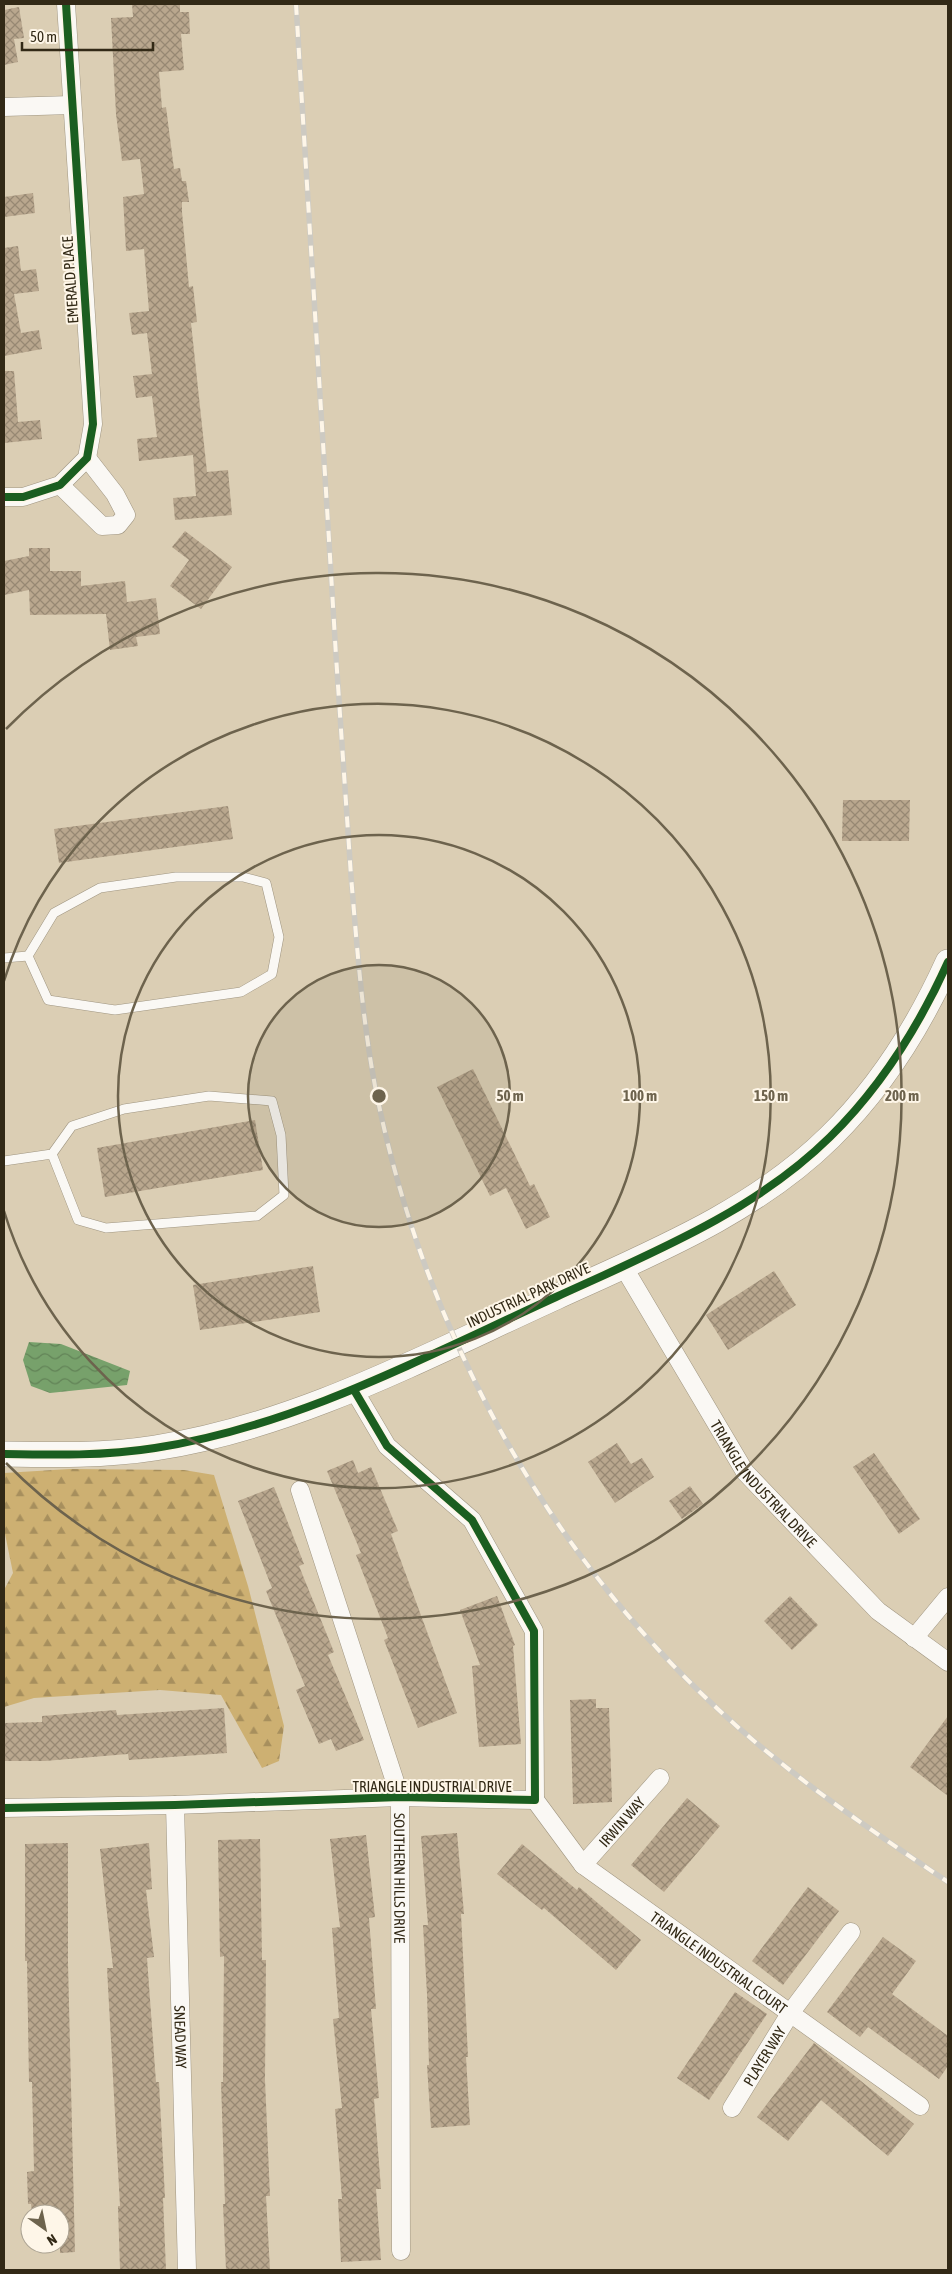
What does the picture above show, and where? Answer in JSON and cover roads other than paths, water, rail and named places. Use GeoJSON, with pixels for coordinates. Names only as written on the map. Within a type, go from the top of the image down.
{"type":"FeatureCollection","features":[{"type":"Feature","properties":{"kind":"street","name":"EMERALD PLACE"},"geometry":{"type":"LineString","coordinates":[[66,4],[93,424],[87,458]]}},
{"type":"Feature","properties":{"kind":"street"},"geometry":{"type":"LineString","coordinates":[[4,108],[72,104]]}},
{"type":"Feature","properties":{"kind":"street"},"geometry":{"type":"LineString","coordinates":[[4,497],[24,497],[60,486],[87,458],[115,494],[126,515],[118,525],[102,526],[60,486]]}},
{"type":"Feature","properties":{"kind":"street","name":"INDUSTRIAL PARK DRIVE"},"geometry":{"type":"LineString","coordinates":[[4,1454],[109,1453],[153,1449],[245,1428],[293,1414],[354,1390],[710,1224],[771,1186],[830,1137],[882,1078],[912,1033],[948,962]]}},
{"type":"Feature","properties":{"kind":"street","name":"TRIANGLE INDUSTRIAL DRIVE"},"geometry":{"type":"LineString","coordinates":[[623,1266],[745,1472],[878,1611],[948,1662]]}},
{"type":"Feature","properties":{"kind":"street"},"geometry":{"type":"LineString","coordinates":[[354,1390],[387,1446],[472,1520],[534,1631],[535,1800]]}},
{"type":"Feature","properties":{"kind":"street","name":"SOUTHERN HILLS DRIVE"},"geometry":{"type":"LineString","coordinates":[[300,1490],[400,1797],[401,2251]]}},
{"type":"Feature","properties":{"kind":"street"},"geometry":{"type":"LineString","coordinates":[[914,1638],[948,1597]]}},
{"type":"Feature","properties":{"kind":"street","name":"IRWIN WAY"},"geometry":{"type":"LineString","coordinates":[[583,1865],[660,1778]]}},
{"type":"Feature","properties":{"kind":"street","name":"TRIANGLE INDUSTRIAL DRIVE"},"geometry":{"type":"LineString","coordinates":[[4,1808],[175,1805],[400,1797],[535,1800]]}},
{"type":"Feature","properties":{"kind":"street","name":"TRIANGLE INDUSTRIAL COURT"},"geometry":{"type":"LineString","coordinates":[[535,1800],[583,1865],[920,2106]]}},
{"type":"Feature","properties":{"kind":"street","name":"SNEAD WAY"},"geometry":{"type":"LineString","coordinates":[[175,1805],[187,2270]]}},
{"type":"Feature","properties":{"kind":"street","name":"PLAYER WAY"},"geometry":{"type":"LineString","coordinates":[[732,2108],[791,2012],[851,1932]]}},
{"type":"Feature","properties":{"kind":"lane"},"geometry":{"type":"LineString","coordinates":[[176,877],[243,877],[266,883],[279,937],[272,974],[241,992],[116,1010],[48,1000],[28,956],[54,913],[100,888],[176,877]]}},
{"type":"Feature","properties":{"kind":"lane"},"geometry":{"type":"LineString","coordinates":[[4,958],[28,956]]}},
{"type":"Feature","properties":{"kind":"lane"},"geometry":{"type":"LineString","coordinates":[[4,1161],[52,1154],[72,1126],[124,1109],[209,1096],[272,1101],[281,1135],[284,1195],[257,1216],[106,1228],[78,1220],[52,1154]]}},
{"type":"Feature","properties":{"kind":"water"},"geometry":{"type":"Polygon","coordinates":[[[29,1342],[61,1344],[130,1371],[127,1385],[50,1393],[31,1386],[23,1360],[29,1342]]]}},
{"type":"Feature","properties":{"kind":"railway"},"geometry":{"type":"LineString","coordinates":[[296,4],[336,656],[360,981],[375,1086],[395,1172],[422,1256],[454,1338],[493,1417],[538,1493],[588,1566],[644,1634],[705,1697],[762,1748],[822,1795],[948,1882]]}}]}
